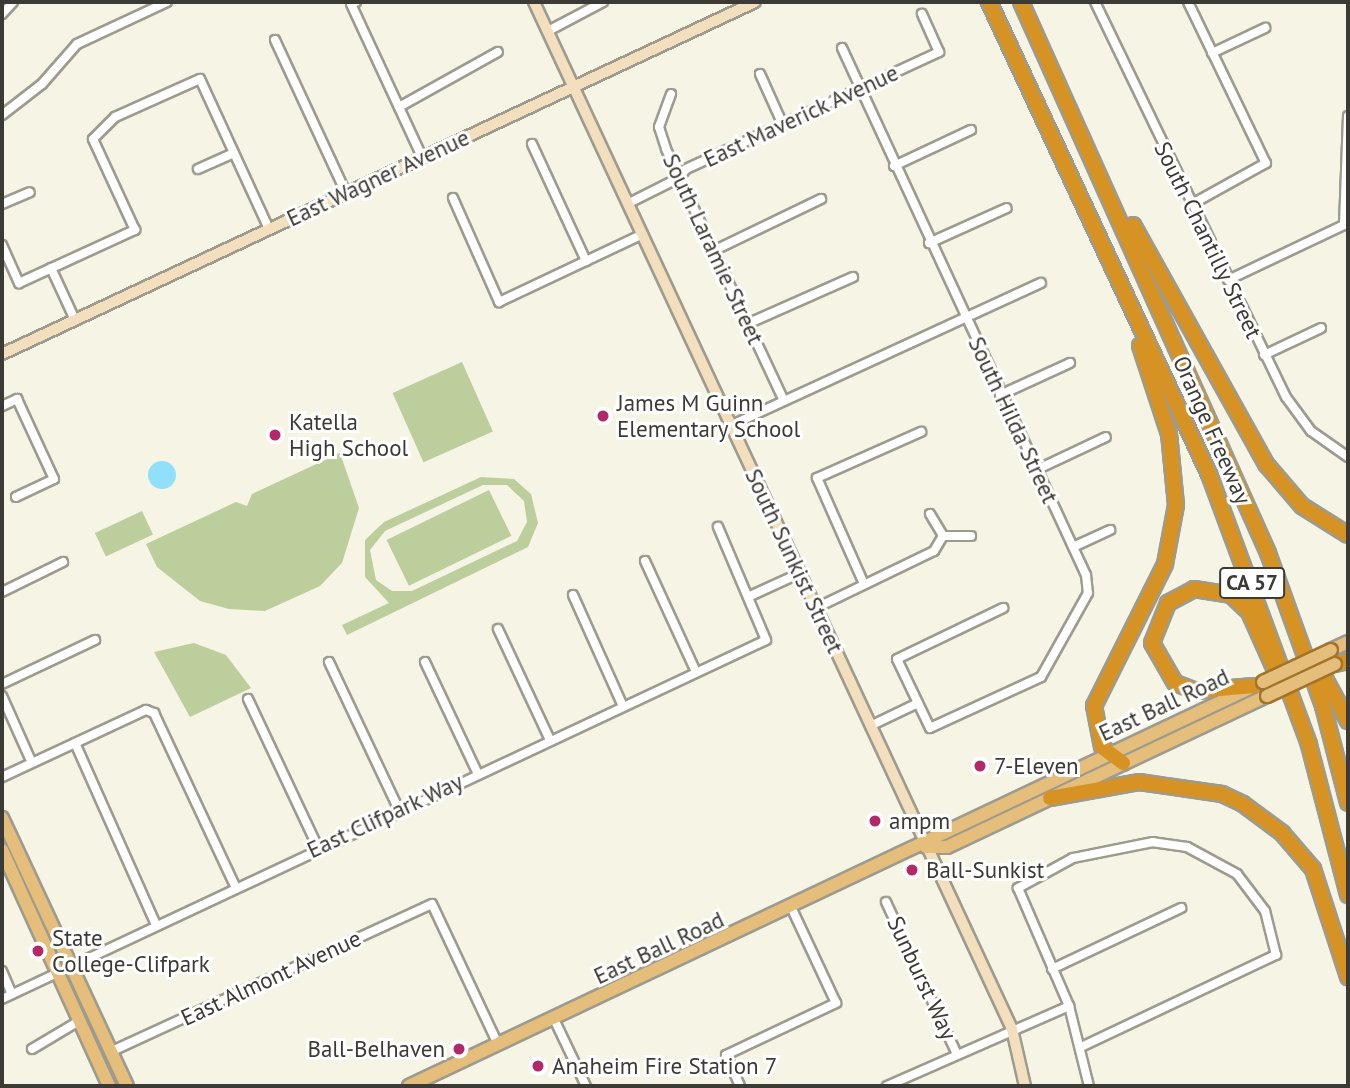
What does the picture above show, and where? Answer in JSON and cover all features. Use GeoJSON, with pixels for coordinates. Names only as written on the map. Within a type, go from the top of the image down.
{"type":"FeatureCollection","features":[{"type":"Feature","properties":{"kind":"highway","name":"Orange Freeway"},"geometry":{"type":"LineString","coordinates":[[989,2],[1209,474],[1309,745],[1348,895]]}},
{"type":"Feature","properties":{"kind":"highway","name":"Orange Freeway"},"geometry":{"type":"LineString","coordinates":[[1021,2],[1088,144],[1268,553],[1323,706],[1348,803]]}},
{"type":"Feature","properties":{"kind":"highway"},"geometry":{"type":"LineString","coordinates":[[1088,144],[1266,464],[1302,506],[1348,535]]}},
{"type":"Feature","properties":{"kind":"highway"},"geometry":{"type":"LineString","coordinates":[[1119,285],[1169,434],[1176,505],[1160,576],[1097,696],[1094,725],[1107,755],[1123,763]]}},
{"type":"Feature","properties":{"kind":"highway"},"geometry":{"type":"LineString","coordinates":[[1268,553],[1348,721]]}},
{"type":"Feature","properties":{"kind":"highway"},"geometry":{"type":"LineString","coordinates":[[1258,684],[1196,691],[1175,683],[1152,643],[1168,603],[1207,588],[1240,600],[1309,745]]}},
{"type":"Feature","properties":{"kind":"highway"},"geometry":{"type":"LineString","coordinates":[[1050,798],[1149,782],[1243,804],[1282,833],[1313,869],[1348,977]]}},
{"type":"Feature","properties":{"kind":"main road","name":"East Ball Road"},"geometry":{"type":"LineString","coordinates":[[409,1086],[926,847],[947,846],[1267,696],[1341,658],[1348,642]]}},
{"type":"Feature","properties":{"kind":"main road","name":"East Ball Road"},"geometry":{"type":"LineString","coordinates":[[926,847],[939,833],[1258,684],[1341,658]]}},
{"type":"Feature","properties":{"kind":"main road"},"geometry":{"type":"LineString","coordinates":[[2,818],[127,1086]]}},
{"type":"Feature","properties":{"kind":"main road"},"geometry":{"type":"LineString","coordinates":[[2,850],[109,1086]]}},
{"type":"Feature","properties":{"kind":"street"},"geometry":{"type":"LineString","coordinates":[[2,14],[13,2]]}},
{"type":"Feature","properties":{"kind":"street"},"geometry":{"type":"LineString","coordinates":[[2,115],[42,84],[77,44],[167,2]]}},
{"type":"Feature","properties":{"kind":"street","name":"South Sunkist Street"},"geometry":{"type":"LineString","coordinates":[[534,2],[1012,1029],[1025,1086]]}},
{"type":"Feature","properties":{"kind":"street"},"geometry":{"type":"LineString","coordinates":[[548,31],[603,2]]}},
{"type":"Feature","properties":{"kind":"street","name":"East Wagner Avenue"},"geometry":{"type":"LineString","coordinates":[[2,355],[755,2]]}},
{"type":"Feature","properties":{"kind":"street","name":"South Chantilly Street"},"geometry":{"type":"LineString","coordinates":[[1095,2],[1264,355],[1304,423],[1348,457]]}},
{"type":"Feature","properties":{"kind":"street"},"geometry":{"type":"LineString","coordinates":[[1188,2],[1265,166],[1192,204]]}},
{"type":"Feature","properties":{"kind":"street"},"geometry":{"type":"LineString","coordinates":[[354,3],[422,157]]}},
{"type":"Feature","properties":{"kind":"street","name":"East Maverick Avenue"},"geometry":{"type":"LineString","coordinates":[[629,203],[679,178],[686,169],[939,52],[922,14]]}},
{"type":"Feature","properties":{"kind":"street"},"geometry":{"type":"LineString","coordinates":[[1212,53],[1265,28]]}},
{"type":"Feature","properties":{"kind":"street"},"geometry":{"type":"LineString","coordinates":[[275,40],[346,193]]}},
{"type":"Feature","properties":{"kind":"street","name":"South Hilda Street"},"geometry":{"type":"LineString","coordinates":[[842,48],[929,243],[1073,547],[1088,593],[1048,669],[930,728],[918,703]]}},
{"type":"Feature","properties":{"kind":"street"},"geometry":{"type":"LineString","coordinates":[[399,107],[498,52]]}},
{"type":"Feature","properties":{"kind":"street"},"geometry":{"type":"LineString","coordinates":[[760,74],[783,125]]}},
{"type":"Feature","properties":{"kind":"street"},"geometry":{"type":"LineString","coordinates":[[2,245],[19,283],[135,230],[93,138],[115,117],[200,79],[269,229]]}},
{"type":"Feature","properties":{"kind":"street","name":"South Laramie Street"},"geometry":{"type":"LineString","coordinates":[[671,94],[659,127],[679,178],[784,401]]}},
{"type":"Feature","properties":{"kind":"street"},"geometry":{"type":"LineString","coordinates":[[1228,280],[1334,231],[1347,218],[1348,116]]}},
{"type":"Feature","properties":{"kind":"street"},"geometry":{"type":"LineString","coordinates":[[894,166],[971,130]]}},
{"type":"Feature","properties":{"kind":"street"},"geometry":{"type":"LineString","coordinates":[[532,144],[586,261]]}},
{"type":"Feature","properties":{"kind":"street"},"geometry":{"type":"LineString","coordinates":[[198,169],[234,153]]}},
{"type":"Feature","properties":{"kind":"street"},"geometry":{"type":"LineString","coordinates":[[2,204],[30,191]]}},
{"type":"Feature","properties":{"kind":"street"},"geometry":{"type":"LineString","coordinates":[[453,198],[499,302],[643,234]]}},
{"type":"Feature","properties":{"kind":"street"},"geometry":{"type":"LineString","coordinates":[[713,251],[821,199]]}},
{"type":"Feature","properties":{"kind":"street"},"geometry":{"type":"LineString","coordinates":[[929,243],[1007,208]]}},
{"type":"Feature","properties":{"kind":"street"},"geometry":{"type":"LineString","coordinates":[[51,268],[75,320]]}},
{"type":"Feature","properties":{"kind":"street"},"geometry":{"type":"LineString","coordinates":[[747,324],[853,277]]}},
{"type":"Feature","properties":{"kind":"street"},"geometry":{"type":"LineString","coordinates":[[732,425],[1041,284]]}},
{"type":"Feature","properties":{"kind":"street"},"geometry":{"type":"LineString","coordinates":[[1264,355],[1321,328]]}},
{"type":"Feature","properties":{"kind":"street"},"geometry":{"type":"LineString","coordinates":[[1000,395],[1070,363]]}},
{"type":"Feature","properties":{"kind":"street"},"geometry":{"type":"LineString","coordinates":[[2,406],[16,399],[54,479],[16,497]]}},
{"type":"Feature","properties":{"kind":"street"},"geometry":{"type":"LineString","coordinates":[[864,584],[817,478],[921,432]]}},
{"type":"Feature","properties":{"kind":"street"},"geometry":{"type":"LineString","coordinates":[[1036,470],[1106,437]]}},
{"type":"Feature","properties":{"kind":"street"},"geometry":{"type":"LineString","coordinates":[[930,514],[943,536]]}},
{"type":"Feature","properties":{"kind":"street"},"geometry":{"type":"LineString","coordinates":[[718,527],[750,596],[800,573]]}},
{"type":"Feature","properties":{"kind":"street"},"geometry":{"type":"LineString","coordinates":[[1073,547],[1110,530]]}},
{"type":"Feature","properties":{"kind":"street"},"geometry":{"type":"LineString","coordinates":[[816,608],[934,551],[943,536]]}},
{"type":"Feature","properties":{"kind":"street"},"geometry":{"type":"LineString","coordinates":[[943,536],[971,536]]}},
{"type":"Feature","properties":{"kind":"street"},"geometry":{"type":"LineString","coordinates":[[645,561],[696,672]]}},
{"type":"Feature","properties":{"kind":"street"},"geometry":{"type":"LineString","coordinates":[[2,592],[63,562]]}},
{"type":"Feature","properties":{"kind":"street"},"geometry":{"type":"LineString","coordinates":[[573,595],[623,706]]}},
{"type":"Feature","properties":{"kind":"street","name":"East Clifpark Way"},"geometry":{"type":"LineString","coordinates":[[2,999],[70,963],[696,672],[768,635],[750,596]]}},
{"type":"Feature","properties":{"kind":"street"},"geometry":{"type":"LineString","coordinates":[[870,726],[918,703],[897,659],[1003,608]]}},
{"type":"Feature","properties":{"kind":"street"},"geometry":{"type":"LineString","coordinates":[[498,629],[550,740]]}},
{"type":"Feature","properties":{"kind":"street"},"geometry":{"type":"LineString","coordinates":[[2,684],[95,640]]}},
{"type":"Feature","properties":{"kind":"street"},"geometry":{"type":"LineString","coordinates":[[329,662],[399,810]]}},
{"type":"Feature","properties":{"kind":"street"},"geometry":{"type":"LineString","coordinates":[[425,662],[478,774]]}},
{"type":"Feature","properties":{"kind":"street"},"geometry":{"type":"LineString","coordinates":[[2,696],[32,763]]}},
{"type":"Feature","properties":{"kind":"street"},"geometry":{"type":"LineString","coordinates":[[248,699],[318,848]]}},
{"type":"Feature","properties":{"kind":"street"},"geometry":{"type":"LineString","coordinates":[[2,777],[146,710],[154,713],[236,886]]}},
{"type":"Feature","properties":{"kind":"street"},"geometry":{"type":"LineString","coordinates":[[75,743],[155,923]]}},
{"type":"Feature","properties":{"kind":"street"},"geometry":{"type":"LineString","coordinates":[[1081,1047],[1276,955],[1253,891],[1214,858],[1187,847],[1153,842],[1073,858],[1018,888],[1069,1006],[1089,1086]]}},
{"type":"Feature","properties":{"kind":"street","name":"Sunburst Way"},"geometry":{"type":"LineString","coordinates":[[886,902],[957,1054]]}},
{"type":"Feature","properties":{"kind":"street","name":"East Almont Avenue"},"geometry":{"type":"LineString","coordinates":[[110,1052],[432,904],[498,1044]]}},
{"type":"Feature","properties":{"kind":"street"},"geometry":{"type":"LineString","coordinates":[[1052,969],[1181,908]]}},
{"type":"Feature","properties":{"kind":"street"},"geometry":{"type":"LineString","coordinates":[[740,1086],[726,1055],[836,1003],[792,909]]}},
{"type":"Feature","properties":{"kind":"street"},"geometry":{"type":"LineString","coordinates":[[2,971],[12,994]]}},
{"type":"Feature","properties":{"kind":"street"},"geometry":{"type":"LineString","coordinates":[[887,1086],[1069,1006]]}},
{"type":"Feature","properties":{"kind":"street"},"geometry":{"type":"LineString","coordinates":[[554,1019],[586,1086]]}},
{"type":"Feature","properties":{"kind":"street"},"geometry":{"type":"LineString","coordinates":[[32,1049],[79,1021]]}},
{"type":"Feature","properties":{"kind":"green space"},"geometry":{"type":"Polygon","coordinates":[[[462,362],[493,431],[423,462],[393,393],[462,362]]]}},
{"type":"Feature","properties":{"kind":"green space"},"geometry":{"type":"Polygon","coordinates":[[[340,453],[359,508],[342,563],[320,586],[265,611],[229,609],[200,601],[157,567],[146,544],[236,502],[247,506],[252,494],[340,453]]]}},
{"type":"Feature","properties":{"kind":"green space"},"geometry":{"type":"Polygon","coordinates":[[[481,477],[514,479],[531,494],[538,523],[528,547],[347,635],[342,625],[389,603],[365,577],[365,540],[384,522],[481,477]],[[483,485],[385,531],[370,550],[376,580],[392,591],[412,591],[517,541],[527,522],[524,501],[507,485],[483,485]]]}},
{"type":"Feature","properties":{"kind":"green space"},"geometry":{"type":"Polygon","coordinates":[[[489,490],[511,536],[409,586],[387,540],[489,490]]]}},
{"type":"Feature","properties":{"kind":"green space"},"geometry":{"type":"Polygon","coordinates":[[[142,511],[153,535],[106,557],[95,533],[142,511]]]}},
{"type":"Feature","properties":{"kind":"green space"},"geometry":{"type":"Polygon","coordinates":[[[194,643],[226,655],[251,688],[190,717],[154,652],[194,643]]]}},
{"type":"Feature","properties":{"kind":"water"},"geometry":{"type":"Polygon","coordinates":[[[162,461],[172,465],[176,475],[172,485],[162,489],[152,485],[148,475],[152,465],[162,461]]]}},
{"type":"Feature","properties":{"kind":"place","name":"James M Guinn Elementary School"},"geometry":{"type":"Point","coordinates":[603,416]}},
{"type":"Feature","properties":{"kind":"place","name":"Katella High School"},"geometry":{"type":"Point","coordinates":[275,435]}},
{"type":"Feature","properties":{"kind":"place","name":"7-Eleven"},"geometry":{"type":"Point","coordinates":[980,766]}},
{"type":"Feature","properties":{"kind":"place","name":"ampm"},"geometry":{"type":"Point","coordinates":[875,821]}},
{"type":"Feature","properties":{"kind":"place","name":"Ball-Sunkist"},"geometry":{"type":"Point","coordinates":[912,870]}},
{"type":"Feature","properties":{"kind":"place","name":"State College-Clifpark"},"geometry":{"type":"Point","coordinates":[38,951]}},
{"type":"Feature","properties":{"kind":"place","name":"Ball-Belhaven"},"geometry":{"type":"Point","coordinates":[459,1049]}},
{"type":"Feature","properties":{"kind":"place","name":"Anaheim Fire Station 7"},"geometry":{"type":"Point","coordinates":[538,1066]}}]}
